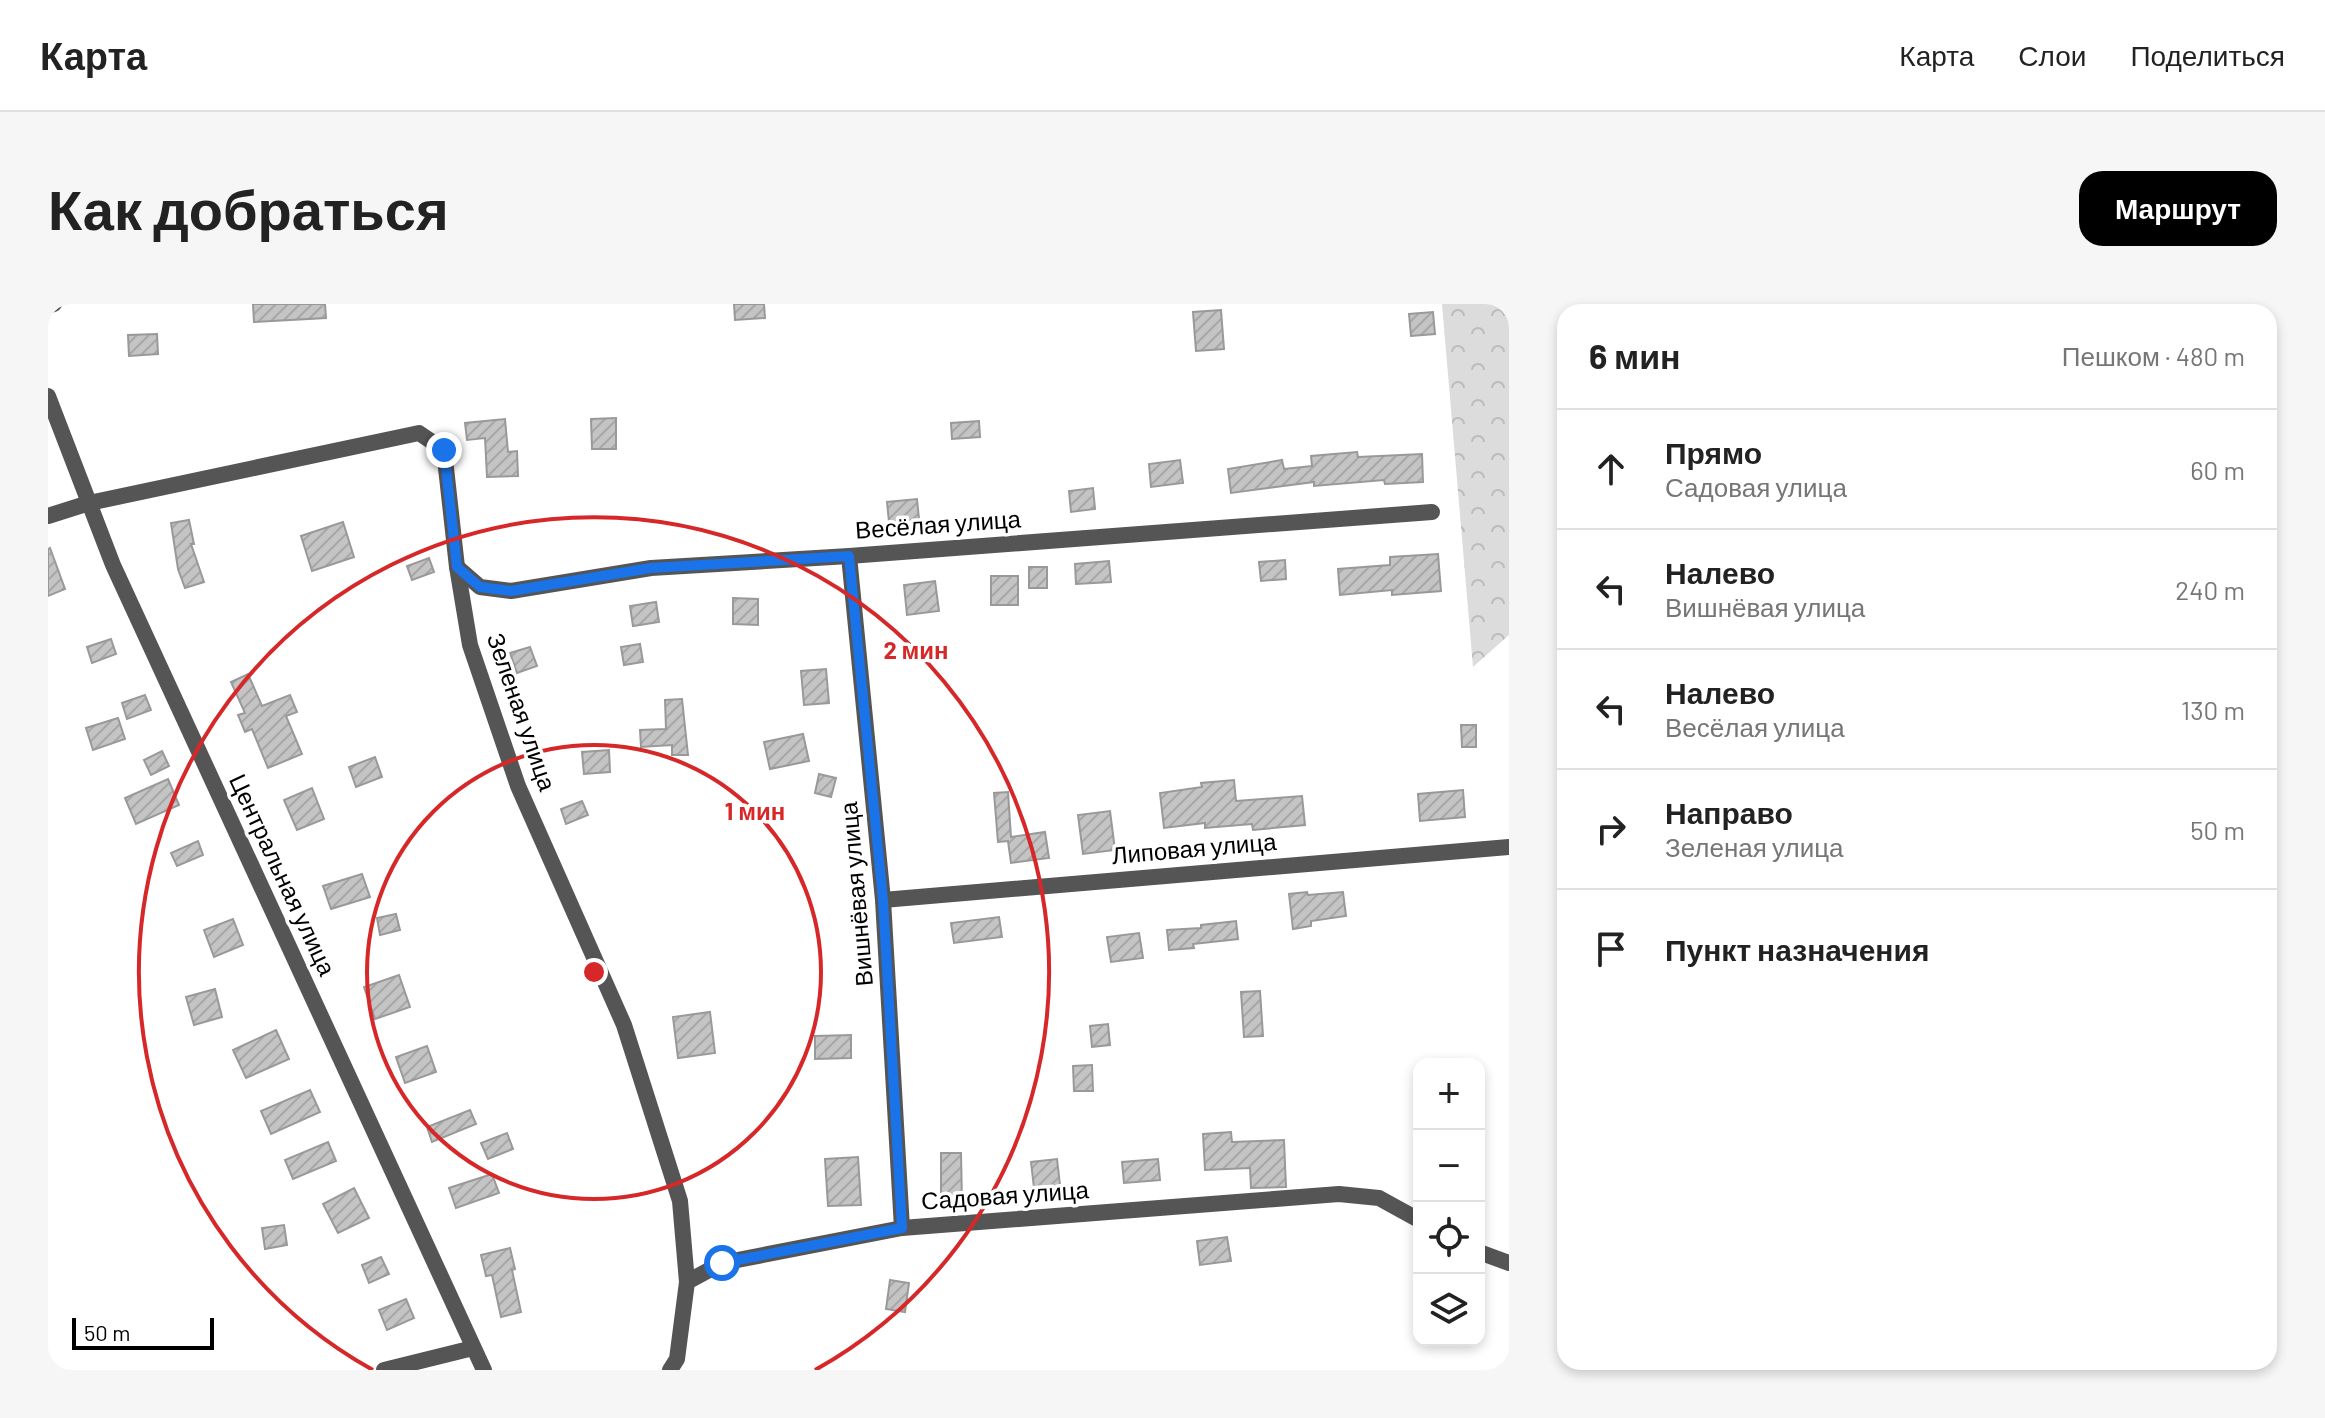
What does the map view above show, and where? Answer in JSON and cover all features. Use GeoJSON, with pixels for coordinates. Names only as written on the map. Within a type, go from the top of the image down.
{"type":"FeatureCollection","features":[{"type":"Feature","properties":{"kind":"street","name":"Центральная улица"},"geometry":{"type":"LineString","coordinates":[[48,396],[119,580],[484,1370]]}},
{"type":"Feature","properties":{"kind":"street","name":"Зеленая улица"},"geometry":{"type":"LineString","coordinates":[[48,516],[89,503],[419,433],[444,450],[457,567],[470,645],[518,786],[624,1025],[680,1201],[687,1282]]}},
{"type":"Feature","properties":{"kind":"street","name":"Весёлая улица"},"geometry":{"type":"LineString","coordinates":[[457,567],[480,587],[511,591],[651,568],[1432,512]]}},
{"type":"Feature","properties":{"kind":"street","name":"Вишнёвая улица"},"geometry":{"type":"LineString","coordinates":[[849,556],[883,900],[902,1228]]}},
{"type":"Feature","properties":{"kind":"street","name":"Липовая улица"},"geometry":{"type":"LineString","coordinates":[[883,900],[1509,847]]}},
{"type":"Feature","properties":{"kind":"street","name":"Садовая улица"},"geometry":{"type":"LineString","coordinates":[[687,1282],[722,1263],[902,1228],[1339,1194],[1379,1198],[1413,1217]]}},
{"type":"Feature","properties":{"kind":"street"},"geometry":{"type":"LineString","coordinates":[[1485,1254],[1509,1263]]}},
{"type":"Feature","properties":{"kind":"street"},"geometry":{"type":"LineString","coordinates":[[670,1370],[677,1359],[687,1282]]}},
{"type":"Feature","properties":{"kind":"street"},"geometry":{"type":"LineString","coordinates":[[384,1370],[473,1348]]}},
{"type":"Feature","properties":{"kind":"green space"},"geometry":{"type":"Polygon","coordinates":[[[1442,304],[1509,304],[1509,635],[1473,667],[1442,304]]]}},
{"type":"Feature","properties":{"kind":"building"},"geometry":{"type":"Polygon","coordinates":[[[253,304],[325,304],[326,318],[254,322],[253,304]]]}},
{"type":"Feature","properties":{"kind":"building"},"geometry":{"type":"Polygon","coordinates":[[[734,304],[764,304],[765,318],[735,320],[734,304]]]}},
{"type":"Feature","properties":{"kind":"building"},"geometry":{"type":"Polygon","coordinates":[[[1221,310],[1224,349],[1196,351],[1193,312],[1221,310]]]}},
{"type":"Feature","properties":{"kind":"building"},"geometry":{"type":"Polygon","coordinates":[[[1433,312],[1435,334],[1411,336],[1409,314],[1433,312]]]}},
{"type":"Feature","properties":{"kind":"building"},"geometry":{"type":"Polygon","coordinates":[[[157,334],[158,354],[129,356],[128,335],[157,334]]]}},
{"type":"Feature","properties":{"kind":"building"},"geometry":{"type":"Polygon","coordinates":[[[616,418],[616,449],[592,449],[591,419],[616,418]]]}},
{"type":"Feature","properties":{"kind":"building"},"geometry":{"type":"Polygon","coordinates":[[[505,419],[508,452],[517,451],[518,476],[487,477],[485,438],[467,440],[465,423],[505,419]]]}},
{"type":"Feature","properties":{"kind":"building"},"geometry":{"type":"Polygon","coordinates":[[[979,421],[980,437],[952,439],[951,423],[979,421]]]}},
{"type":"Feature","properties":{"kind":"building"},"geometry":{"type":"Polygon","coordinates":[[[1357,452],[1358,457],[1422,454],[1423,482],[1385,484],[1384,480],[1314,486],[1314,482],[1231,493],[1228,469],[1282,460],[1284,469],[1312,466],[1311,456],[1357,452]]]}},
{"type":"Feature","properties":{"kind":"building"},"geometry":{"type":"Polygon","coordinates":[[[1180,460],[1183,483],[1151,487],[1149,464],[1180,460]]]}},
{"type":"Feature","properties":{"kind":"building"},"geometry":{"type":"Polygon","coordinates":[[[1093,488],[1095,509],[1071,512],[1069,491],[1093,488]]]}},
{"type":"Feature","properties":{"kind":"building"},"geometry":{"type":"Polygon","coordinates":[[[917,499],[919,519],[889,522],[887,502],[917,499]]]}},
{"type":"Feature","properties":{"kind":"building"},"geometry":{"type":"Polygon","coordinates":[[[189,520],[194,544],[191,544],[204,582],[185,588],[178,569],[171,523],[189,520]]]}},
{"type":"Feature","properties":{"kind":"building"},"geometry":{"type":"Polygon","coordinates":[[[343,522],[354,557],[312,571],[301,536],[343,522]]]}},
{"type":"Feature","properties":{"kind":"building"},"geometry":{"type":"Polygon","coordinates":[[[48,549],[65,589],[48,596],[48,549]]]}},
{"type":"Feature","properties":{"kind":"building"},"geometry":{"type":"Polygon","coordinates":[[[1438,554],[1441,591],[1392,595],[1392,590],[1340,595],[1338,569],[1390,565],[1390,557],[1438,554]]]}},
{"type":"Feature","properties":{"kind":"building"},"geometry":{"type":"Polygon","coordinates":[[[429,558],[434,572],[412,580],[407,566],[429,558]]]}},
{"type":"Feature","properties":{"kind":"building"},"geometry":{"type":"Polygon","coordinates":[[[1285,560],[1286,579],[1261,581],[1259,562],[1285,560]]]}},
{"type":"Feature","properties":{"kind":"building"},"geometry":{"type":"Polygon","coordinates":[[[1109,561],[1111,582],[1076,584],[1075,564],[1109,561]]]}},
{"type":"Feature","properties":{"kind":"building"},"geometry":{"type":"Polygon","coordinates":[[[1029,567],[1047,567],[1047,588],[1029,588],[1029,567]]]}},
{"type":"Feature","properties":{"kind":"building"},"geometry":{"type":"Polygon","coordinates":[[[991,576],[1018,576],[1018,605],[991,605],[991,576]]]}},
{"type":"Feature","properties":{"kind":"building"},"geometry":{"type":"Polygon","coordinates":[[[935,581],[939,611],[907,615],[904,585],[935,581]]]}},
{"type":"Feature","properties":{"kind":"building"},"geometry":{"type":"Polygon","coordinates":[[[733,598],[758,599],[758,625],[733,624],[733,598]]]}},
{"type":"Feature","properties":{"kind":"building"},"geometry":{"type":"Polygon","coordinates":[[[656,602],[659,622],[633,626],[630,606],[656,602]]]}},
{"type":"Feature","properties":{"kind":"building"},"geometry":{"type":"Polygon","coordinates":[[[111,639],[116,654],[92,663],[87,647],[111,639]]]}},
{"type":"Feature","properties":{"kind":"building"},"geometry":{"type":"Polygon","coordinates":[[[640,644],[643,662],[624,665],[621,647],[640,644]]]}},
{"type":"Feature","properties":{"kind":"building"},"geometry":{"type":"Polygon","coordinates":[[[530,647],[537,666],[517,673],[510,653],[530,647]]]}},
{"type":"Feature","properties":{"kind":"building"},"geometry":{"type":"Polygon","coordinates":[[[826,669],[829,703],[804,705],[801,671],[826,669]]]}},
{"type":"Feature","properties":{"kind":"building"},"geometry":{"type":"Polygon","coordinates":[[[248,674],[262,706],[290,695],[297,712],[286,716],[302,754],[268,768],[252,729],[245,732],[238,715],[245,713],[231,682],[248,674]]]}},
{"type":"Feature","properties":{"kind":"building"},"geometry":{"type":"Polygon","coordinates":[[[145,695],[151,710],[127,719],[122,703],[145,695]]]}},
{"type":"Feature","properties":{"kind":"building"},"geometry":{"type":"Polygon","coordinates":[[[682,699],[688,755],[672,755],[672,745],[641,747],[640,730],[666,729],[665,700],[682,699]]]}},
{"type":"Feature","properties":{"kind":"building"},"geometry":{"type":"Polygon","coordinates":[[[118,718],[125,739],[93,750],[86,728],[118,718]]]}},
{"type":"Feature","properties":{"kind":"building"},"geometry":{"type":"Polygon","coordinates":[[[1461,725],[1476,725],[1476,747],[1462,747],[1461,725]]]}},
{"type":"Feature","properties":{"kind":"building"},"geometry":{"type":"Polygon","coordinates":[[[803,734],[809,761],[770,769],[764,742],[803,734]]]}},
{"type":"Feature","properties":{"kind":"building"},"geometry":{"type":"Polygon","coordinates":[[[609,750],[610,772],[584,774],[582,752],[609,750]]]}},
{"type":"Feature","properties":{"kind":"building"},"geometry":{"type":"Polygon","coordinates":[[[162,751],[169,766],[151,775],[144,760],[162,751]]]}},
{"type":"Feature","properties":{"kind":"building"},"geometry":{"type":"Polygon","coordinates":[[[375,757],[382,777],[356,787],[349,767],[375,757]]]}},
{"type":"Feature","properties":{"kind":"building"},"geometry":{"type":"Polygon","coordinates":[[[819,774],[836,778],[831,797],[815,793],[819,774]]]}},
{"type":"Feature","properties":{"kind":"building"},"geometry":{"type":"Polygon","coordinates":[[[168,779],[179,805],[136,824],[125,798],[168,779]]]}},
{"type":"Feature","properties":{"kind":"building"},"geometry":{"type":"Polygon","coordinates":[[[1234,780],[1236,801],[1302,796],[1305,825],[1253,830],[1252,824],[1205,828],[1205,823],[1164,828],[1160,793],[1202,787],[1201,783],[1234,780]]]}},
{"type":"Feature","properties":{"kind":"building"},"geometry":{"type":"Polygon","coordinates":[[[312,788],[324,819],[297,830],[284,800],[312,788]]]}},
{"type":"Feature","properties":{"kind":"building"},"geometry":{"type":"Polygon","coordinates":[[[1463,790],[1465,817],[1420,821],[1418,794],[1463,790]]]}},
{"type":"Feature","properties":{"kind":"building"},"geometry":{"type":"Polygon","coordinates":[[[1008,792],[1011,837],[1045,832],[1049,858],[1011,863],[1008,841],[998,842],[994,793],[1008,792]]]}},
{"type":"Feature","properties":{"kind":"building"},"geometry":{"type":"Polygon","coordinates":[[[582,801],[588,815],[566,824],[561,809],[582,801]]]}},
{"type":"Feature","properties":{"kind":"building"},"geometry":{"type":"Polygon","coordinates":[[[1110,811],[1115,850],[1083,854],[1078,815],[1110,811]]]}},
{"type":"Feature","properties":{"kind":"building"},"geometry":{"type":"Polygon","coordinates":[[[198,841],[203,855],[177,866],[171,853],[198,841]]]}},
{"type":"Feature","properties":{"kind":"building"},"geometry":{"type":"Polygon","coordinates":[[[362,874],[370,897],[331,909],[323,886],[362,874]]]}},
{"type":"Feature","properties":{"kind":"building"},"geometry":{"type":"Polygon","coordinates":[[[1307,892],[1308,895],[1343,892],[1346,916],[1311,921],[1311,926],[1293,929],[1289,894],[1307,892]]]}},
{"type":"Feature","properties":{"kind":"building"},"geometry":{"type":"Polygon","coordinates":[[[396,914],[400,930],[380,935],[377,918],[396,914]]]}},
{"type":"Feature","properties":{"kind":"building"},"geometry":{"type":"Polygon","coordinates":[[[999,917],[1002,937],[954,943],[951,923],[999,917]]]}},
{"type":"Feature","properties":{"kind":"building"},"geometry":{"type":"Polygon","coordinates":[[[233,919],[243,945],[214,957],[204,930],[233,919]]]}},
{"type":"Feature","properties":{"kind":"building"},"geometry":{"type":"Polygon","coordinates":[[[1236,921],[1238,939],[1169,950],[1167,930],[1201,928],[1201,925],[1236,921]]]}},
{"type":"Feature","properties":{"kind":"building"},"geometry":{"type":"Polygon","coordinates":[[[1139,933],[1143,958],[1111,962],[1107,937],[1139,933]]]}},
{"type":"Feature","properties":{"kind":"building"},"geometry":{"type":"Polygon","coordinates":[[[399,975],[410,1007],[375,1019],[364,987],[399,975]]]}},
{"type":"Feature","properties":{"kind":"building"},"geometry":{"type":"Polygon","coordinates":[[[215,989],[222,1017],[194,1025],[186,997],[215,989]]]}},
{"type":"Feature","properties":{"kind":"building"},"geometry":{"type":"Polygon","coordinates":[[[1260,991],[1263,1036],[1244,1037],[1241,992],[1260,991]]]}},
{"type":"Feature","properties":{"kind":"building"},"geometry":{"type":"Polygon","coordinates":[[[710,1012],[715,1053],[678,1058],[673,1017],[710,1012]]]}},
{"type":"Feature","properties":{"kind":"building"},"geometry":{"type":"Polygon","coordinates":[[[1108,1024],[1110,1045],[1092,1047],[1090,1026],[1108,1024]]]}},
{"type":"Feature","properties":{"kind":"building"},"geometry":{"type":"Polygon","coordinates":[[[276,1030],[289,1059],[246,1078],[233,1050],[276,1030]]]}},
{"type":"Feature","properties":{"kind":"building"},"geometry":{"type":"Polygon","coordinates":[[[851,1035],[851,1058],[815,1059],[815,1036],[851,1035]]]}},
{"type":"Feature","properties":{"kind":"building"},"geometry":{"type":"Polygon","coordinates":[[[427,1046],[436,1072],[405,1083],[396,1057],[427,1046]]]}},
{"type":"Feature","properties":{"kind":"building"},"geometry":{"type":"Polygon","coordinates":[[[1092,1065],[1093,1091],[1074,1091],[1073,1066],[1092,1065]]]}},
{"type":"Feature","properties":{"kind":"building"},"geometry":{"type":"Polygon","coordinates":[[[310,1090],[320,1112],[271,1134],[261,1111],[310,1090]]]}},
{"type":"Feature","properties":{"kind":"building"},"geometry":{"type":"Polygon","coordinates":[[[470,1110],[476,1124],[432,1142],[427,1127],[470,1110]]]}},
{"type":"Feature","properties":{"kind":"building"},"geometry":{"type":"Polygon","coordinates":[[[1231,1132],[1232,1142],[1284,1140],[1286,1187],[1251,1188],[1250,1168],[1205,1170],[1203,1134],[1231,1132]]]}},
{"type":"Feature","properties":{"kind":"building"},"geometry":{"type":"Polygon","coordinates":[[[507,1133],[513,1149],[488,1159],[481,1143],[507,1133]]]}},
{"type":"Feature","properties":{"kind":"building"},"geometry":{"type":"Polygon","coordinates":[[[328,1142],[336,1161],[293,1179],[285,1160],[328,1142]]]}},
{"type":"Feature","properties":{"kind":"building"},"geometry":{"type":"Polygon","coordinates":[[[941,1153],[961,1153],[962,1201],[941,1201],[941,1153]]]}},
{"type":"Feature","properties":{"kind":"building"},"geometry":{"type":"Polygon","coordinates":[[[858,1157],[861,1205],[828,1206],[825,1159],[858,1157]]]}},
{"type":"Feature","properties":{"kind":"building"},"geometry":{"type":"Polygon","coordinates":[[[1057,1159],[1060,1185],[1034,1188],[1031,1162],[1057,1159]]]}},
{"type":"Feature","properties":{"kind":"building"},"geometry":{"type":"Polygon","coordinates":[[[1158,1159],[1160,1180],[1124,1183],[1122,1162],[1158,1159]]]}},
{"type":"Feature","properties":{"kind":"building"},"geometry":{"type":"Polygon","coordinates":[[[492,1174],[499,1193],[456,1208],[449,1188],[492,1174]]]}},
{"type":"Feature","properties":{"kind":"building"},"geometry":{"type":"Polygon","coordinates":[[[354,1188],[369,1218],[338,1233],[323,1204],[354,1188]]]}},
{"type":"Feature","properties":{"kind":"building"},"geometry":{"type":"Polygon","coordinates":[[[284,1225],[287,1245],[265,1249],[262,1228],[284,1225]]]}},
{"type":"Feature","properties":{"kind":"building"},"geometry":{"type":"Polygon","coordinates":[[[1227,1237],[1231,1261],[1200,1265],[1197,1241],[1227,1237]]]}},
{"type":"Feature","properties":{"kind":"building"},"geometry":{"type":"Polygon","coordinates":[[[510,1248],[521,1312],[501,1317],[492,1275],[486,1276],[481,1255],[510,1248]]]}},
{"type":"Feature","properties":{"kind":"building"},"geometry":{"type":"Polygon","coordinates":[[[381,1257],[389,1274],[369,1283],[362,1265],[381,1257]]]}},
{"type":"Feature","properties":{"kind":"building"},"geometry":{"type":"Polygon","coordinates":[[[890,1280],[909,1283],[905,1312],[886,1309],[890,1280]]]}},
{"type":"Feature","properties":{"kind":"building"},"geometry":{"type":"Polygon","coordinates":[[[406,1299],[414,1318],[387,1330],[379,1310],[406,1299]]]}},
{"type":"Feature","properties":{"kind":"route"},"geometry":{"type":"LineString","coordinates":[[444,450],[457,567],[480,587],[511,591],[651,568],[849,556],[883,900],[902,1228],[722,1263]]}}]}
